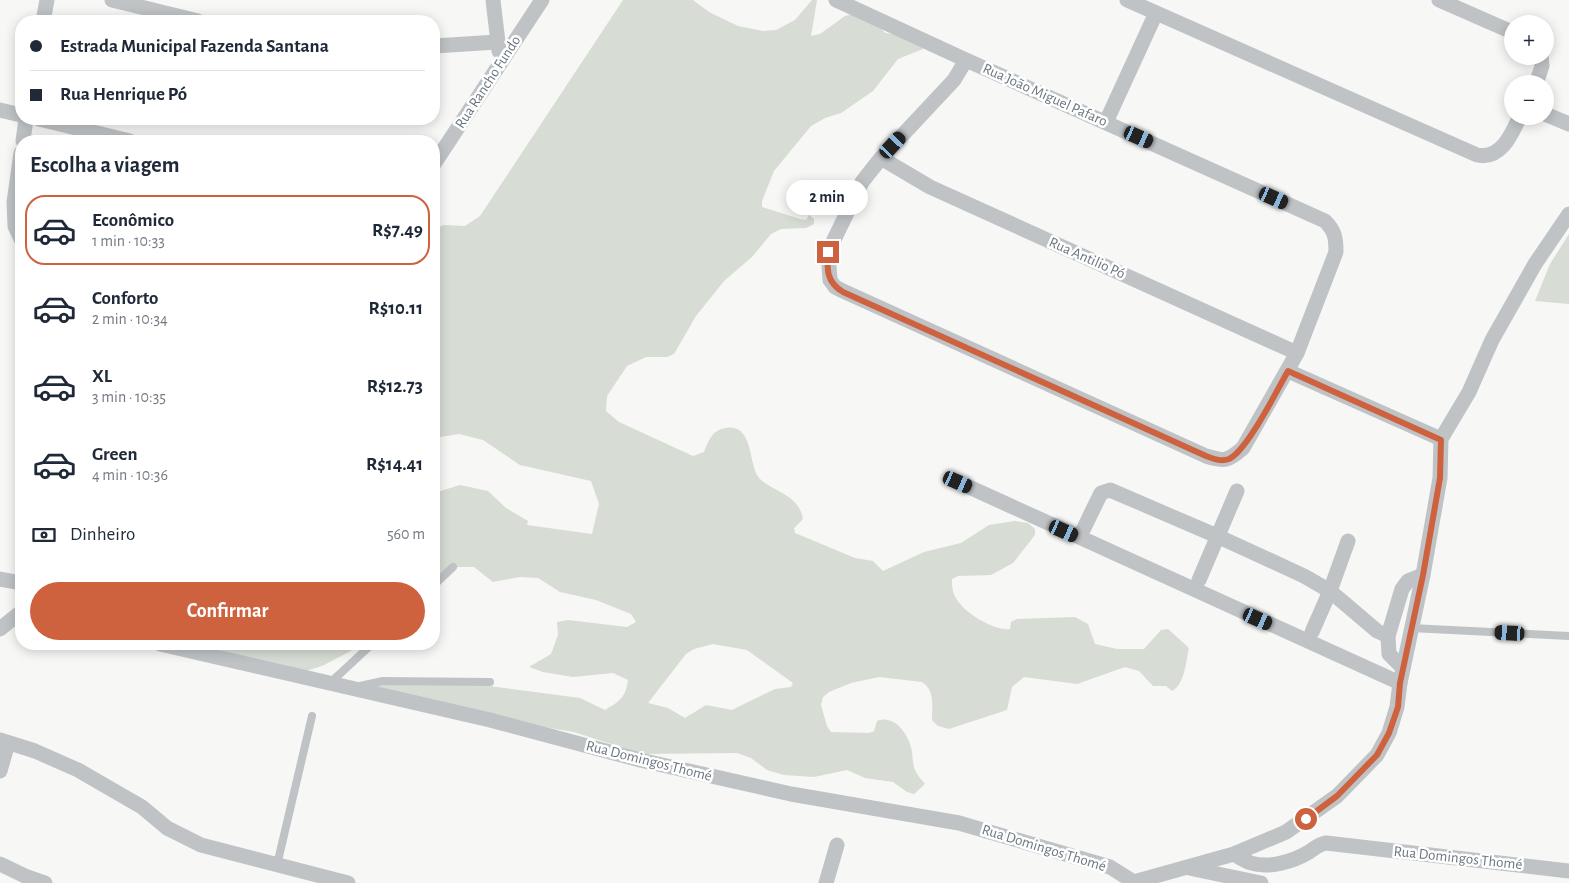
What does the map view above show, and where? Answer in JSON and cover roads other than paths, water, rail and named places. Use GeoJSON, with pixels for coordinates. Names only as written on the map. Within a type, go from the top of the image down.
{"type":"FeatureCollection","features":[{"type":"Feature","properties":{"kind":"street"},"geometry":{"type":"LineString","coordinates":[[45,15],[47,0]]}},
{"type":"Feature","properties":{"kind":"street"},"geometry":{"type":"LineString","coordinates":[[112,0],[173,15]]}},
{"type":"Feature","properties":{"kind":"street"},"geometry":{"type":"LineString","coordinates":[[493,0],[500,62]]}},
{"type":"Feature","properties":{"kind":"street","name":"Rua Rancho Fundo"},"geometry":{"type":"LineString","coordinates":[[440,155],[542,0]]}},
{"type":"Feature","properties":{"kind":"street","name":"Rua João Miguel Pafaro"},"geometry":{"type":"LineString","coordinates":[[836,0],[1325,221],[1332,227],[1336,235],[1336,252],[1297,353],[1288,371],[1243,448],[1230,459],[1221,461],[1206,456],[835,287],[830,280],[827,266],[828,252],[862,182],[881,158]]}},
{"type":"Feature","properties":{"kind":"street"},"geometry":{"type":"LineString","coordinates":[[1127,0],[1477,155],[1484,156],[1502,148],[1512,135],[1516,125]]}},
{"type":"Feature","properties":{"kind":"street"},"geometry":{"type":"LineString","coordinates":[[1439,0],[1504,28]]}},
{"type":"Feature","properties":{"kind":"street"},"geometry":{"type":"LineString","coordinates":[[1106,122],[1156,13]]}},
{"type":"Feature","properties":{"kind":"street"},"geometry":{"type":"LineString","coordinates":[[440,46],[497,42]]}},
{"type":"Feature","properties":{"kind":"street"},"geometry":{"type":"LineString","coordinates":[[881,158],[954,80],[966,60]]}},
{"type":"Feature","properties":{"kind":"street"},"geometry":{"type":"LineString","coordinates":[[0,110],[15,114]]}},
{"type":"Feature","properties":{"kind":"street"},"geometry":{"type":"LineString","coordinates":[[1554,118],[1569,124]]}},
{"type":"Feature","properties":{"kind":"street"},"geometry":{"type":"LineString","coordinates":[[63,125],[105,135]]}},
{"type":"Feature","properties":{"kind":"street","name":"Rua Antilio Pó"},"geometry":{"type":"LineString","coordinates":[[881,158],[930,187],[1297,353]]}},
{"type":"Feature","properties":{"kind":"street"},"geometry":{"type":"LineString","coordinates":[[15,195],[15,226]]}},
{"type":"Feature","properties":{"kind":"street"},"geometry":{"type":"LineString","coordinates":[[1132,882],[1234,854],[1286,832],[1337,796],[1377,755],[1389,733],[1398,707],[1400,683],[1423,575],[1440,478],[1441,440],[1469,392],[1492,340],[1535,264],[1569,214]]}},
{"type":"Feature","properties":{"kind":"street"},"geometry":{"type":"LineString","coordinates":[[1288,371],[1441,440]]}},
{"type":"Feature","properties":{"kind":"street"},"geometry":{"type":"LineString","coordinates":[[958,482],[1400,683]]}},
{"type":"Feature","properties":{"kind":"street"},"geometry":{"type":"LineString","coordinates":[[1083,530],[1101,493],[1110,490],[1304,576],[1330,591],[1377,631],[1388,636]]}},
{"type":"Feature","properties":{"kind":"street"},"geometry":{"type":"LineString","coordinates":[[1199,580],[1237,491]]}},
{"type":"Feature","properties":{"kind":"street"},"geometry":{"type":"LineString","coordinates":[[1312,632],[1348,542]]}},
{"type":"Feature","properties":{"kind":"street"},"geometry":{"type":"LineString","coordinates":[[1403,668],[1389,654],[1388,636],[1402,589],[1408,581],[1423,575]]}},
{"type":"Feature","properties":{"kind":"street"},"geometry":{"type":"LineString","coordinates":[[0,579],[15,582]]}},
{"type":"Feature","properties":{"kind":"street"},"geometry":{"type":"LineString","coordinates":[[0,629],[15,617]]}},
{"type":"Feature","properties":{"kind":"street","name":"Rua Domingos Thomé"},"geometry":{"type":"LineString","coordinates":[[186,650],[490,720],[640,760],[791,794],[959,823],[1110,867],[1132,882]]}},
{"type":"Feature","properties":{"kind":"street"},"geometry":{"type":"LineString","coordinates":[[0,771],[4,742],[35,752],[78,770],[142,807],[168,828],[201,845],[348,883]]}},
{"type":"Feature","properties":{"kind":"street","name":"Rua Domingos Thomé"},"geometry":{"type":"LineString","coordinates":[[1234,854],[1252,863],[1274,864],[1291,860],[1309,852],[1322,843],[1326,843],[1569,871]]}},
{"type":"Feature","properties":{"kind":"street"},"geometry":{"type":"LineString","coordinates":[[826,883],[837,845]]}},
{"type":"Feature","properties":{"kind":"street"},"geometry":{"type":"LineString","coordinates":[[0,864],[45,883]]}},
{"type":"Feature","properties":{"kind":"street"},"geometry":{"type":"LineString","coordinates":[[1186,867],[1261,883]]}},
{"type":"Feature","properties":{"kind":"lane"},"geometry":{"type":"LineString","coordinates":[[440,579],[453,566]]}},
{"type":"Feature","properties":{"kind":"lane"},"geometry":{"type":"LineString","coordinates":[[1411,628],[1569,636]]}},
{"type":"Feature","properties":{"kind":"lane"},"geometry":{"type":"LineString","coordinates":[[330,683],[366,650]]}},
{"type":"Feature","properties":{"kind":"lane"},"geometry":{"type":"LineString","coordinates":[[351,688],[383,681],[490,682]]}},
{"type":"Feature","properties":{"kind":"lane"},"geometry":{"type":"LineString","coordinates":[[277,865],[312,716]]}}]}
